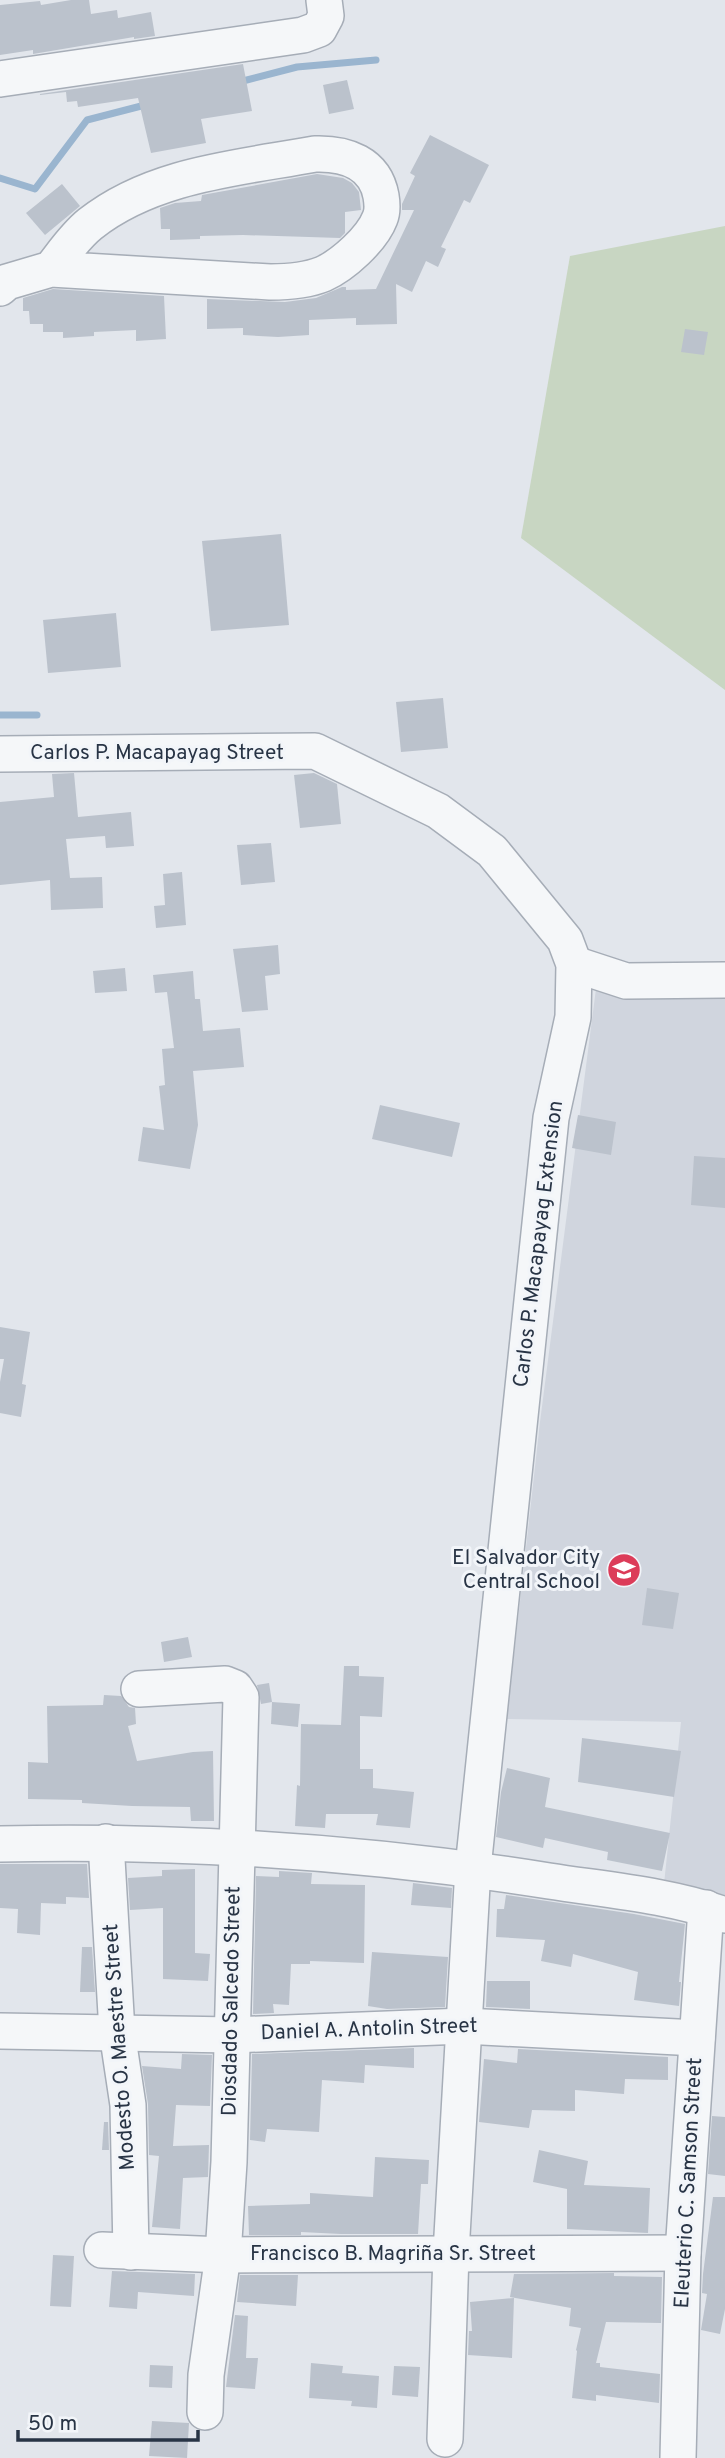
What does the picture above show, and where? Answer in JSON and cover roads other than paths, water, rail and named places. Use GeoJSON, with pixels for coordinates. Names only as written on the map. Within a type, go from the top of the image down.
{"type":"FeatureCollection","features":[{"type":"Feature","properties":{"kind":"street"},"geometry":{"type":"LineString","coordinates":[[0,79],[303,35],[319,29],[326,16],[324,0]]}},
{"type":"Feature","properties":{"kind":"street"},"geometry":{"type":"LineString","coordinates":[[0,288],[7,282],[51,269],[291,282],[336,267],[355,252],[380,217],[382,203],[379,188],[375,177],[364,165],[331,153],[164,183],[90,224],[51,269]]}},
{"type":"Feature","properties":{"kind":"street","name":"Carlos P. Macapayag Street"},"geometry":{"type":"LineString","coordinates":[[0,754],[315,751]]}},
{"type":"Feature","properties":{"kind":"street","name":"Carlos P. Macapayag Extension"},"geometry":{"type":"LineString","coordinates":[[315,751],[438,811],[492,851],[565,940],[574,964],[573,1017],[551,1118],[473,1868],[451,2253],[445,2439]]}},
{"type":"Feature","properties":{"kind":"street"},"geometry":{"type":"LineString","coordinates":[[574,964],[626,981],[725,981]]}},
{"type":"Feature","properties":{"kind":"street","name":"Diosdado Salcedo Street"},"geometry":{"type":"LineString","coordinates":[[139,1689],[225,1684],[235,1688],[241,1697],[229,2162],[223,2255],[206,2375],[205,2412]]}},
{"type":"Feature","properties":{"kind":"street"},"geometry":{"type":"LineString","coordinates":[[0,1844],[106,1842],[236,1847],[411,1861],[473,1868],[680,1901],[715,1912]]}},
{"type":"Feature","properties":{"kind":"street","name":"Modesto O. Maestre Street"},"geometry":{"type":"LineString","coordinates":[[106,1842],[117,2032],[128,2105],[117,2251]]}},
{"type":"Feature","properties":{"kind":"street","name":"Eleuterio C. Samson Street"},"geometry":{"type":"LineString","coordinates":[[678,2458],[683,2253],[697,2038],[715,1912]]}},
{"type":"Feature","properties":{"kind":"street","name":"Daniel A. Antolin Street"},"geometry":{"type":"LineString","coordinates":[[0,2031],[232,2035],[464,2026],[697,2038]]}},
{"type":"Feature","properties":{"kind":"street","name":"Francisco B. Magriña Sr. Street"},"geometry":{"type":"LineString","coordinates":[[117,2251],[223,2255],[683,2253]]}},
{"type":"Feature","properties":{"kind":"waterway"},"geometry":{"type":"LineString","coordinates":[[239,82],[297,67],[376,60]]}},
{"type":"Feature","properties":{"kind":"waterway"},"geometry":{"type":"LineString","coordinates":[[0,178],[35,189],[87,120],[149,104]]}},
{"type":"Feature","properties":{"kind":"waterway"},"geometry":{"type":"LineString","coordinates":[[0,715],[37,715]]}},
{"type":"Feature","properties":{"kind":"place","name":"El Salvador City Central School"},"geometry":{"type":"Point","coordinates":[624,1570]}}]}
